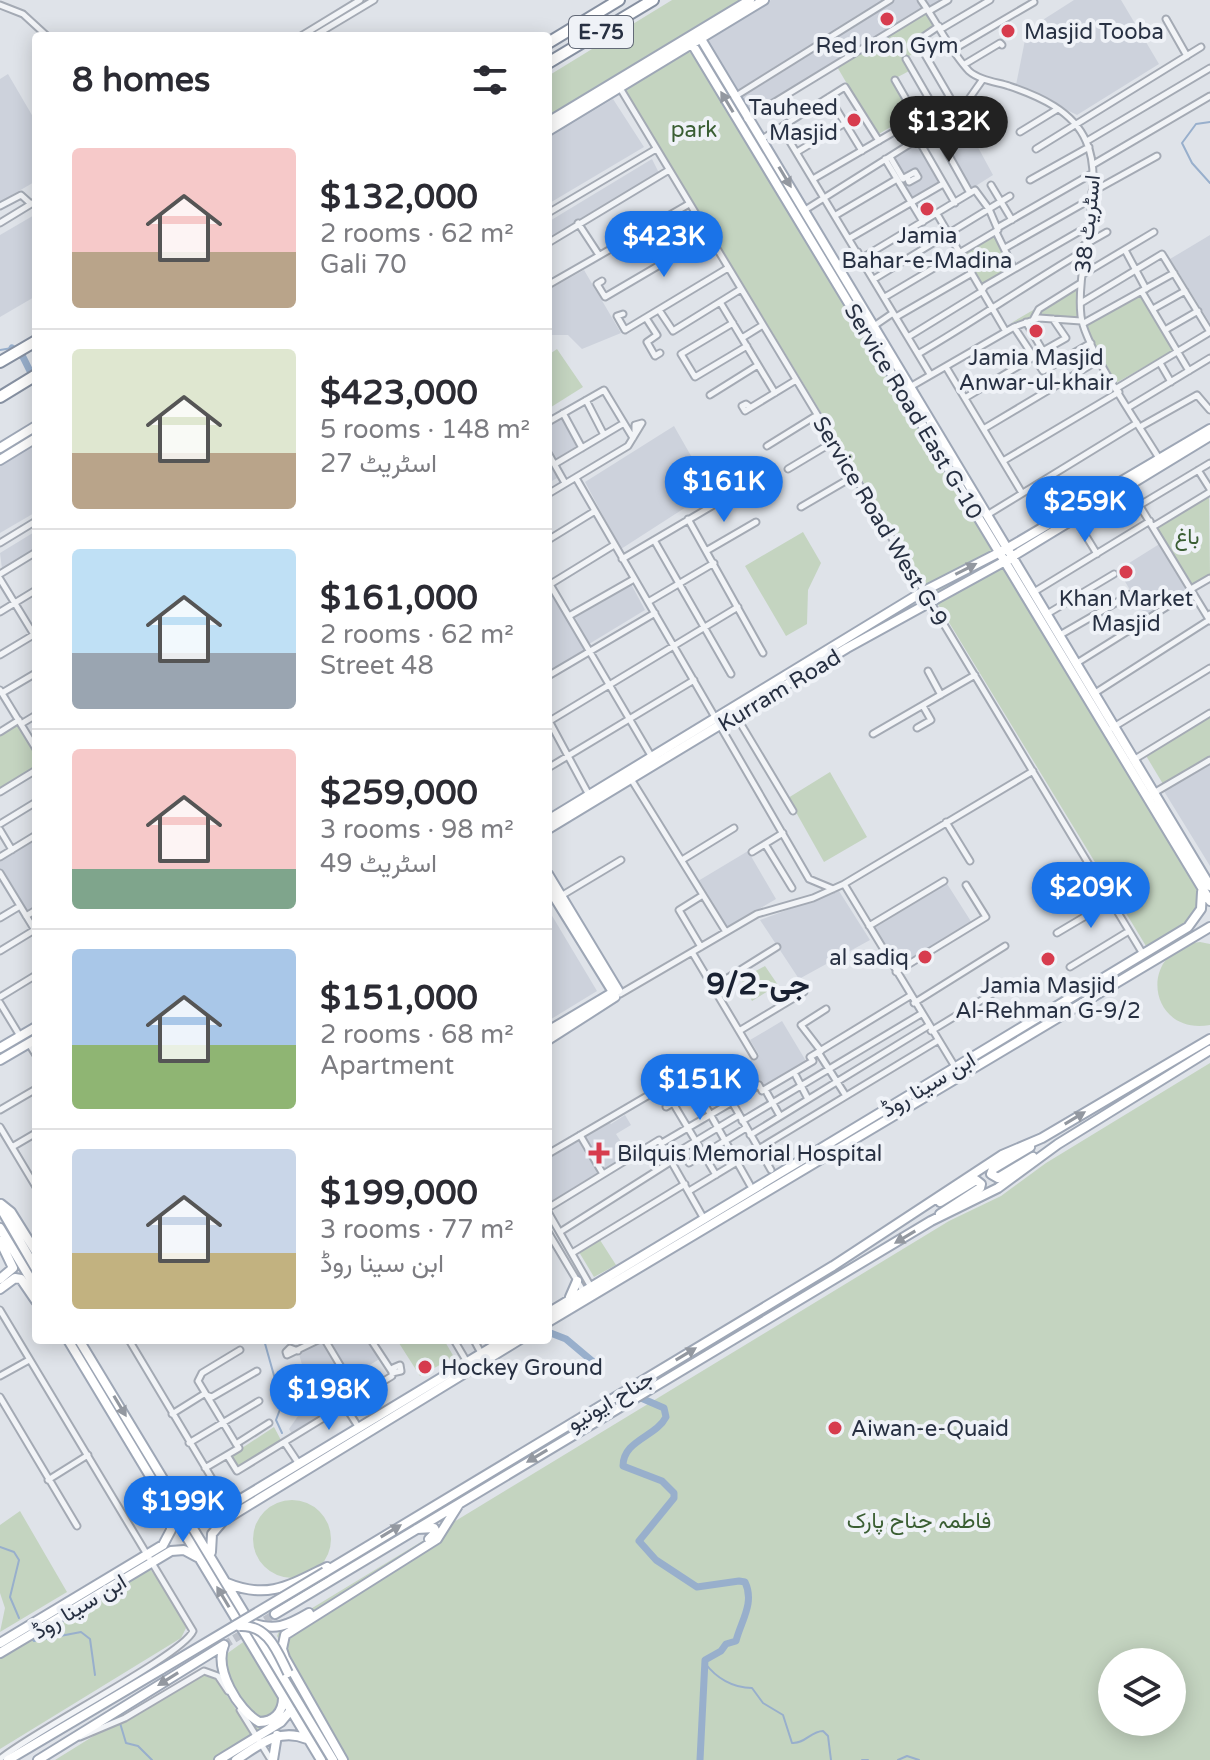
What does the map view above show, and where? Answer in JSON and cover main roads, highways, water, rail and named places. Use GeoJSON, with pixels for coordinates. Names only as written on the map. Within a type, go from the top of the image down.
{"type":"FeatureCollection","features":[{"type":"Feature","properties":{"kind":"highway","name":"E-75"},"geometry":{"type":"LineString","coordinates":[[552,41],[619,0]]}},
{"type":"Feature","properties":{"kind":"highway","name":"E-75"},"geometry":{"type":"LineString","coordinates":[[552,61],[653,0]]}},
{"type":"Feature","properties":{"kind":"highway"},"geometry":{"type":"LineString","coordinates":[[0,362],[32,343]]}},
{"type":"Feature","properties":{"kind":"highway"},"geometry":{"type":"LineString","coordinates":[[0,397],[32,377]]}},
{"type":"Feature","properties":{"kind":"main road"},"geometry":{"type":"LineString","coordinates":[[552,129],[695,39],[750,0]]}},
{"type":"Feature","properties":{"kind":"main road"},"geometry":{"type":"LineString","coordinates":[[552,120],[764,0]]}},
{"type":"Feature","properties":{"kind":"main road","name":"Service Road East G-10"},"geometry":{"type":"LineString","coordinates":[[695,39],[736,96],[805,210],[837,265],[849,294],[874,326],[987,515],[1006,554],[1034,592],[1077,663],[1111,728],[1135,759],[1151,794]]}},
{"type":"Feature","properties":{"kind":"main road","name":"Service Road East G-10"},"geometry":{"type":"LineString","coordinates":[[695,39],[740,124],[849,294],[1151,794],[1206,887],[1210,901]]}},
{"type":"Feature","properties":{"kind":"main road"},"geometry":{"type":"LineString","coordinates":[[0,448],[32,428]]}},
{"type":"Feature","properties":{"kind":"main road"},"geometry":{"type":"LineString","coordinates":[[1006,554],[1210,429]]}},
{"type":"Feature","properties":{"kind":"main road"},"geometry":{"type":"LineString","coordinates":[[1160,461],[1210,436]]}},
{"type":"Feature","properties":{"kind":"main road"},"geometry":{"type":"LineString","coordinates":[[0,460],[32,440]]}},
{"type":"Feature","properties":{"kind":"main road"},"geometry":{"type":"LineString","coordinates":[[1006,554],[1075,518],[1126,482]]}},
{"type":"Feature","properties":{"kind":"main road","name":"Kurram Road"},"geometry":{"type":"LineString","coordinates":[[719,721],[735,715],[1006,554]]}},
{"type":"Feature","properties":{"kind":"main road","name":"Kurram Road"},"geometry":{"type":"LineString","coordinates":[[552,826],[591,798],[924,591],[1006,554]]}},
{"type":"Feature","properties":{"kind":"main road","name":"Kurram Road"},"geometry":{"type":"LineString","coordinates":[[552,818],[631,779],[654,760]]}},
{"type":"Feature","properties":{"kind":"main road"},"geometry":{"type":"LineString","coordinates":[[552,881],[615,993]]}},
{"type":"Feature","properties":{"kind":"main road","name":"ابن سینا روڈ"},"geometry":{"type":"LineString","coordinates":[[552,1316],[564,1304],[957,1072],[1194,921],[1206,887]]}},
{"type":"Feature","properties":{"kind":"main road"},"geometry":{"type":"LineString","coordinates":[[552,893],[615,993]]}},
{"type":"Feature","properties":{"kind":"main road","name":"ابن سینا روڈ"},"geometry":{"type":"LineString","coordinates":[[552,1317],[704,1219],[1210,927]]}},
{"type":"Feature","properties":{"kind":"main road"},"geometry":{"type":"LineString","coordinates":[[552,1029],[615,993]]}},
{"type":"Feature","properties":{"kind":"main road"},"geometry":{"type":"LineString","coordinates":[[552,1037],[615,993]]}},
{"type":"Feature","properties":{"kind":"main road"},"geometry":{"type":"LineString","coordinates":[[0,1048],[32,1029]]}},
{"type":"Feature","properties":{"kind":"main road","name":"جناح ایونیو"},"geometry":{"type":"LineString","coordinates":[[8,1760],[234,1627],[928,1206],[1002,1155],[1042,1138],[1210,1039]]}},
{"type":"Feature","properties":{"kind":"main road"},"geometry":{"type":"LineString","coordinates":[[0,1060],[32,1041]]}},
{"type":"Feature","properties":{"kind":"main road","name":"جناح ایونیو"},"geometry":{"type":"LineString","coordinates":[[275,1614],[931,1221],[998,1188],[1058,1144],[1210,1050]]}},
{"type":"Feature","properties":{"kind":"main road"},"geometry":{"type":"LineString","coordinates":[[1183,1068],[1210,1057]]}},
{"type":"Feature","properties":{"kind":"main road"},"geometry":{"type":"LineString","coordinates":[[1042,1138],[993,1169],[993,1177],[998,1178],[1058,1144]]}},
{"type":"Feature","properties":{"kind":"main road"},"geometry":{"type":"LineString","coordinates":[[928,1206],[976,1180],[981,1184],[980,1188],[931,1221]]}},
{"type":"Feature","properties":{"kind":"main road"},"geometry":{"type":"LineString","coordinates":[[0,1206],[11,1212],[32,1246]]}},
{"type":"Feature","properties":{"kind":"main road"},"geometry":{"type":"LineString","coordinates":[[0,1206],[32,1262]]}},
{"type":"Feature","properties":{"kind":"main road"},"geometry":{"type":"LineString","coordinates":[[0,1228],[32,1281]]}},
{"type":"Feature","properties":{"kind":"main road"},"geometry":{"type":"LineString","coordinates":[[0,1241],[13,1268],[0,1279]]}},
{"type":"Feature","properties":{"kind":"main road"},"geometry":{"type":"LineString","coordinates":[[0,1289],[15,1278],[21,1279],[32,1295]]}},
{"type":"Feature","properties":{"kind":"main road"},"geometry":{"type":"LineString","coordinates":[[564,1304],[574,1292],[577,1281]]}},
{"type":"Feature","properties":{"kind":"main road"},"geometry":{"type":"LineString","coordinates":[[71,1344],[89,1365],[227,1583],[264,1645],[283,1696],[321,1760]]}},
{"type":"Feature","properties":{"kind":"main road"},"geometry":{"type":"LineString","coordinates":[[81,1344],[89,1365],[171,1510],[255,1650],[268,1661],[335,1760]]}},
{"type":"Feature","properties":{"kind":"main road"},"geometry":{"type":"LineString","coordinates":[[211,1558],[209,1542],[212,1534],[231,1510],[299,1464],[498,1344]]}},
{"type":"Feature","properties":{"kind":"main road"},"geometry":{"type":"LineString","coordinates":[[175,1498],[195,1515],[231,1510],[512,1344]]}},
{"type":"Feature","properties":{"kind":"main road"},"geometry":{"type":"LineString","coordinates":[[343,1760],[285,1658],[282,1642],[285,1635],[437,1539],[462,1501]]}},
{"type":"Feature","properties":{"kind":"main road","name":"ابن سینا روڈ"},"geometry":{"type":"LineString","coordinates":[[0,1653],[150,1558],[170,1534],[171,1510]]}},
{"type":"Feature","properties":{"kind":"main road"},"geometry":{"type":"LineString","coordinates":[[250,1623],[284,1628],[436,1532],[430,1527],[414,1530]]}},
{"type":"Feature","properties":{"kind":"main road","name":"ابن سینا روڈ"},"geometry":{"type":"LineString","coordinates":[[0,1643],[150,1558],[178,1550],[190,1552],[201,1559]]}},
{"type":"Feature","properties":{"kind":"main road"},"geometry":{"type":"LineString","coordinates":[[227,1583],[245,1590],[265,1592],[288,1586],[357,1552]]}},
{"type":"Feature","properties":{"kind":"main road"},"geometry":{"type":"LineString","coordinates":[[234,1627],[247,1626],[265,1633],[335,1760]]}},
{"type":"Feature","properties":{"kind":"main road"},"geometry":{"type":"LineString","coordinates":[[38,1760],[224,1645],[219,1661],[222,1671],[249,1717],[259,1722],[273,1719],[281,1709],[283,1696]]}},
{"type":"Feature","properties":{"kind":"main road"},"geometry":{"type":"LineString","coordinates":[[255,1650],[262,1651],[264,1645]]}},
{"type":"Feature","properties":{"kind":"main road"},"geometry":{"type":"LineString","coordinates":[[236,1760],[288,1717],[291,1710]]}},
{"type":"Feature","properties":{"kind":"main road"},"geometry":{"type":"LineString","coordinates":[[219,1760],[278,1734],[293,1734],[308,1739]]}},
{"type":"Feature","properties":{"kind":"main road"},"geometry":{"type":"LineString","coordinates":[[272,1760],[278,1734]]}},
{"type":"Feature","properties":{"kind":"waterway"},"geometry":{"type":"LineString","coordinates":[[1210,122],[1196,124],[1182,143],[1192,163],[1210,183]]}},
{"type":"Feature","properties":{"kind":"waterway"},"geometry":{"type":"LineString","coordinates":[[0,350],[12,348]]}},
{"type":"Feature","properties":{"kind":"waterway"},"geometry":{"type":"LineString","coordinates":[[12,348],[23,357],[32,375]]}},
{"type":"Feature","properties":{"kind":"waterway"},"geometry":{"type":"LineString","coordinates":[[552,1334],[566,1339],[598,1366]]}},
{"type":"Feature","properties":{"kind":"waterway"},"geometry":{"type":"LineString","coordinates":[[265,1344],[282,1404],[276,1420],[282,1433]]}},
{"type":"Feature","properties":{"kind":"waterway"},"geometry":{"type":"LineString","coordinates":[[641,1398],[664,1408],[666,1417],[628,1450],[623,1466],[662,1481],[674,1493],[674,1498],[639,1541],[656,1560],[697,1587],[739,1581],[745,1582],[748,1590],[748,1605],[736,1641],[726,1644],[721,1651],[705,1660],[700,1760]]}},
{"type":"Feature","properties":{"kind":"waterway"},"geometry":{"type":"LineString","coordinates":[[0,1547],[14,1552],[19,1560],[10,1597],[19,1618]]}},
{"type":"Feature","properties":{"kind":"waterway"},"geometry":{"type":"LineString","coordinates":[[32,1639],[81,1632],[90,1639],[95,1675]]}},
{"type":"Feature","properties":{"kind":"waterway"},"geometry":{"type":"LineString","coordinates":[[705,1663],[726,1681],[752,1688],[763,1703],[783,1715],[792,1743],[823,1731],[828,1736],[831,1760]]}},
{"type":"Feature","properties":{"kind":"waterway"},"geometry":{"type":"LineString","coordinates":[[120,1723],[126,1743],[138,1746],[152,1760]]}},
{"type":"Feature","properties":{"kind":"waterway"},"geometry":{"type":"LineString","coordinates":[[898,1760],[907,1756],[919,1760]]}},
{"type":"Feature","properties":{"kind":"waterway"},"geometry":{"type":"LineString","coordinates":[[862,1760],[868,1760]]}},
{"type":"Feature","properties":{"kind":"tunnel"},"geometry":{"type":"LineString","coordinates":[[224,1645],[275,1614]]}},
{"type":"Feature","properties":{"kind":"place","name":"Red Iron Gym"},"geometry":{"type":"Point","coordinates":[887,19]}},
{"type":"Feature","properties":{"kind":"place","name":"Masjid Tooba"},"geometry":{"type":"Point","coordinates":[1008,31]}},
{"type":"Feature","properties":{"kind":"place","name":"Tauheed Masjid"},"geometry":{"type":"Point","coordinates":[854,120]}},
{"type":"Feature","properties":{"kind":"place","name":"Jamia Bahar-e-Madina"},"geometry":{"type":"Point","coordinates":[927,209]}},
{"type":"Feature","properties":{"kind":"place","name":"Jamia Masjid Anwar-ul-khair"},"geometry":{"type":"Point","coordinates":[1036,331]}},
{"type":"Feature","properties":{"kind":"place","name":"Khan Market Masjid"},"geometry":{"type":"Point","coordinates":[1126,572]}},
{"type":"Feature","properties":{"kind":"place","name":"al sadiq"},"geometry":{"type":"Point","coordinates":[925,957]}},
{"type":"Feature","properties":{"kind":"place","name":"Jamia Masjid Al-Rehman G-9/2"},"geometry":{"type":"Point","coordinates":[1048,959]}},
{"type":"Feature","properties":{"kind":"place","name":"Bilquis Memorial Hospital"},"geometry":{"type":"Point","coordinates":[599,1153]}},
{"type":"Feature","properties":{"kind":"place","name":"Hockey Ground"},"geometry":{"type":"Point","coordinates":[425,1367]}},
{"type":"Feature","properties":{"kind":"place","name":"Aiwan-e-Quaid"},"geometry":{"type":"Point","coordinates":[835,1428]}},
{"type":"Feature","properties":{"kind":"district","name":"جی-9/2"},"geometry":{"type":"Point","coordinates":[758,984]}},
{"type":"Feature","properties":{"kind":"park label","name":"park"},"geometry":{"type":"Point","coordinates":[694,129]}},
{"type":"Feature","properties":{"kind":"park label","name":"باغ"},"geometry":{"type":"Point","coordinates":[1187,536]}},
{"type":"Feature","properties":{"kind":"park label","name":"فاطمہ جناح پارک"},"geometry":{"type":"Point","coordinates":[919,1520]}}]}
